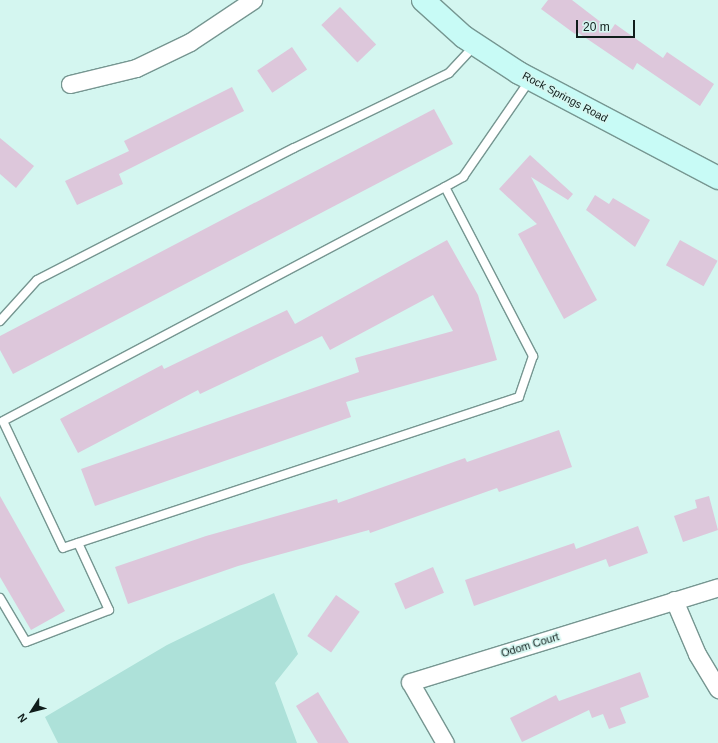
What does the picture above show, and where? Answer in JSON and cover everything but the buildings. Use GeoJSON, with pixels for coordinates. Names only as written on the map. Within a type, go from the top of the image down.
{"type":"FeatureCollection","features":[{"type":"Feature","properties":{"kind":"street"},"geometry":{"type":"LineString","coordinates":[[70,84],[142,64],[190,42],[253,0]]}},
{"type":"Feature","properties":{"kind":"street","name":"Rock Springs Road"},"geometry":{"type":"LineString","coordinates":[[423,0],[476,45],[531,80],[718,178]]}},
{"type":"Feature","properties":{"kind":"street","name":"Odom Court"},"geometry":{"type":"LineString","coordinates":[[445,743],[410,682],[718,587]]}},
{"type":"Feature","properties":{"kind":"street"},"geometry":{"type":"LineString","coordinates":[[674,600],[697,654],[718,689]]}},
{"type":"Feature","properties":{"kind":"lane"},"geometry":{"type":"LineString","coordinates":[[0,321],[36,280],[449,73],[476,45]]}},
{"type":"Feature","properties":{"kind":"lane"},"geometry":{"type":"LineString","coordinates":[[445,187],[533,356],[519,396],[62,548],[3,421],[445,187],[463,178],[531,80]]}},
{"type":"Feature","properties":{"kind":"lane"},"geometry":{"type":"LineString","coordinates":[[0,598],[26,642],[109,610],[78,542]]}},
{"type":"Feature","properties":{"kind":"shaded area"},"geometry":{"type":"Polygon","coordinates":[[[274,593],[298,654],[275,683],[297,743],[58,743],[45,717],[167,645],[274,593]]]}}]}
